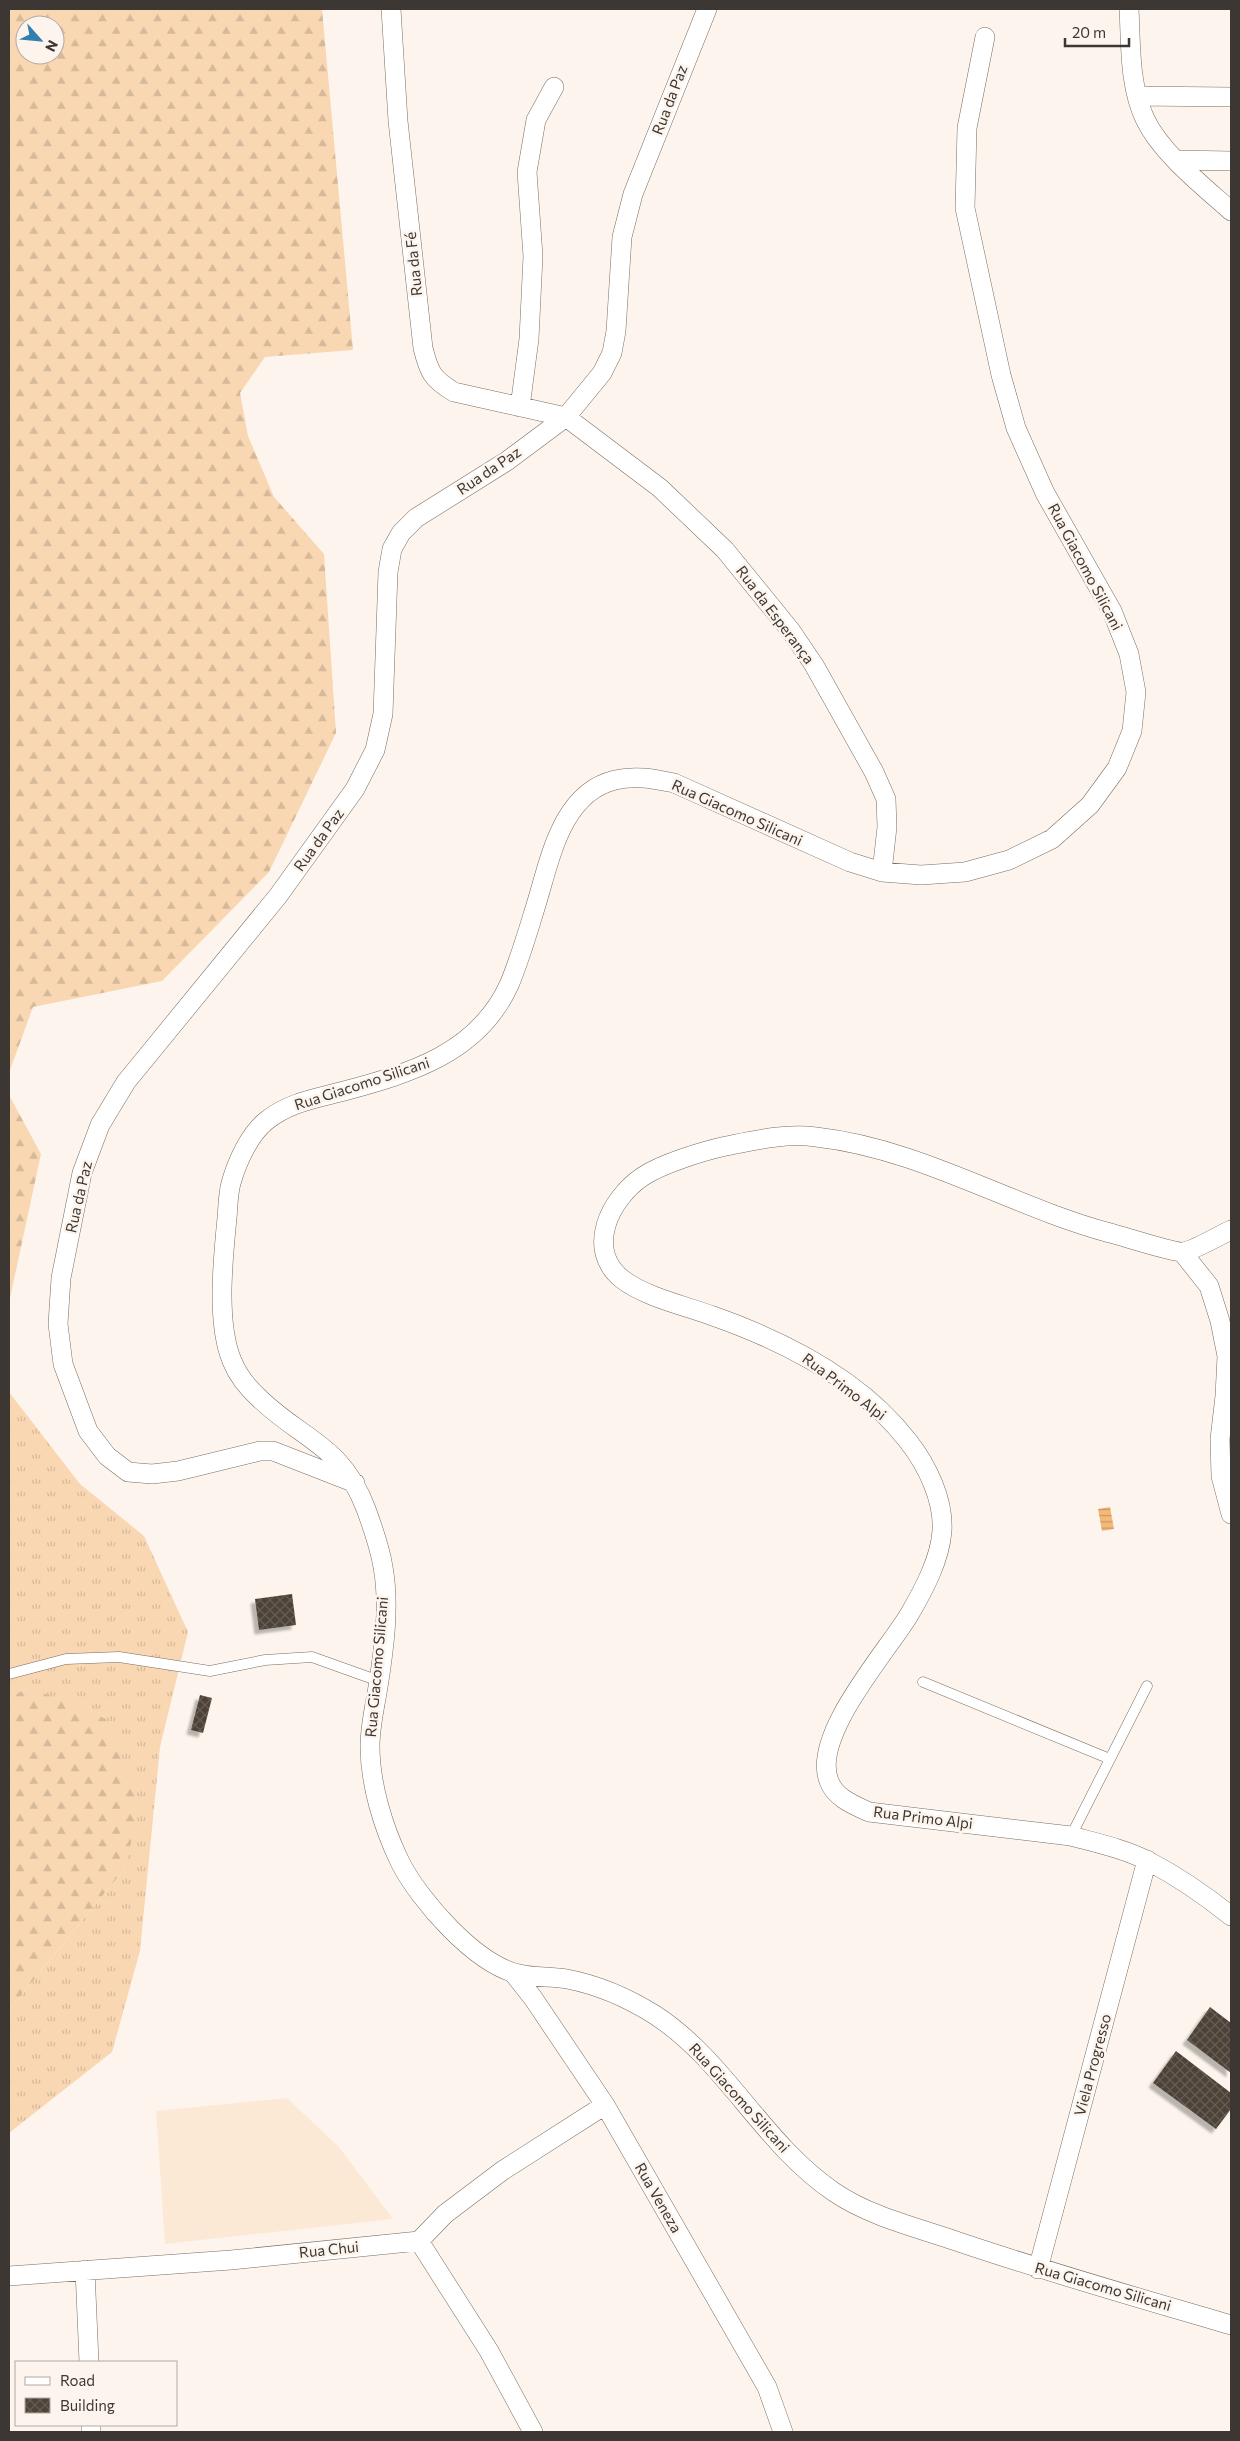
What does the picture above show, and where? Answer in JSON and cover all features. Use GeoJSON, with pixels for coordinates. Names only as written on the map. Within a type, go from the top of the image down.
{"type":"FeatureCollection","features":[{"type":"Feature","properties":{"kind":"street","name":"Rua da Fé"},"geometry":{"type":"LineString","coordinates":[[391,9],[398,121],[423,348],[429,370],[438,383],[454,392],[566,417]]}},
{"type":"Feature","properties":{"kind":"street","name":"Rua da Paz"},"geometry":{"type":"LineString","coordinates":[[354,1483],[273,1451],[260,1451],[178,1471],[152,1474],[128,1472],[107,1456],[88,1431],[63,1364],[58,1324],[61,1278],[82,1173],[100,1125],[126,1082],[278,896],[356,789],[375,750],[383,714],[388,572],[392,549],[401,533],[416,518],[507,461],[566,417],[602,373],[612,353],[616,331],[622,237],[633,194],[707,9]]}},
{"type":"Feature","properties":{"kind":"street"},"geometry":{"type":"LineString","coordinates":[[1129,9],[1132,67],[1137,96],[1145,119],[1157,140],[1231,211]]}},
{"type":"Feature","properties":{"kind":"street","name":"Rua Giacomo Silicani"},"geometry":{"type":"LineString","coordinates":[[985,37],[966,128],[966,208],[1000,375],[1016,428],[1045,492],[1112,611],[1129,654],[1136,692],[1132,731],[1117,768],[1090,806],[1052,839],[1009,860],[965,872],[921,875],[882,872],[850,862],[805,844],[674,783],[645,776],[612,780],[587,794],[564,821],[549,857],[524,944],[508,987],[491,1015],[467,1040],[437,1060],[350,1089],[299,1102],[265,1122],[245,1148],[230,1185],[222,1268],[225,1335],[232,1362],[245,1383],[264,1403],[317,1441],[336,1458],[354,1483],[365,1506],[385,1572],[385,1621],[370,1747],[373,1775],[388,1833],[401,1864],[417,1891],[443,1922],[475,1952],[514,1974],[565,1979],[609,1990],[656,2016],[699,2051],[804,2170],[839,2196],[887,2217],[1038,2269],[1231,2324]]}},
{"type":"Feature","properties":{"kind":"street"},"geometry":{"type":"LineString","coordinates":[[520,407],[530,339],[533,256],[527,172],[536,120],[554,87]]}},
{"type":"Feature","properties":{"kind":"street"},"geometry":{"type":"LineString","coordinates":[[1137,96],[1231,97]]}},
{"type":"Feature","properties":{"kind":"street"},"geometry":{"type":"LineString","coordinates":[[1178,160],[1231,161]]}},
{"type":"Feature","properties":{"kind":"street","name":"Rua da Esperança"},"geometry":{"type":"LineString","coordinates":[[566,417],[660,488],[725,550],[814,665],[874,772],[886,799],[887,827],[882,872]]}},
{"type":"Feature","properties":{"kind":"street","name":"Rua Primo Alpi"},"geometry":{"type":"LineString","coordinates":[[1182,1252],[1090,1228],[936,1166],[887,1150],[814,1136],[767,1138],[704,1151],[643,1176],[619,1197],[606,1219],[604,1244],[609,1264],[621,1278],[640,1289],[757,1332],[812,1359],[873,1405],[909,1442],[936,1488],[942,1531],[933,1568],[910,1614],[840,1717],[826,1754],[829,1781],[844,1801],[869,1812],[1071,1836],[1147,1860],[1188,1885],[1231,1916]]}},
{"type":"Feature","properties":{"kind":"street"},"geometry":{"type":"LineString","coordinates":[[1231,1230],[1182,1252],[1209,1286],[1225,1347],[1227,1364],[1220,1439],[1221,1476],[1231,1514]]}},
{"type":"Feature","properties":{"kind":"street","name":"Viela Progresso"},"geometry":{"type":"LineString","coordinates":[[1038,2269],[1147,1860]]}},
{"type":"Feature","properties":{"kind":"street","name":"Rua Veneza"},"geometry":{"type":"LineString","coordinates":[[514,1974],[533,1998],[605,2105],[767,2386],[783,2432]]}},
{"type":"Feature","properties":{"kind":"street"},"geometry":{"type":"LineString","coordinates":[[533,2432],[489,2351],[419,2241],[445,2214],[502,2170],[605,2105]]}},
{"type":"Feature","properties":{"kind":"street","name":"Rua Chui"},"geometry":{"type":"LineString","coordinates":[[9,2276],[232,2260],[419,2241]]}},
{"type":"Feature","properties":{"kind":"street"},"geometry":{"type":"LineString","coordinates":[[85,2270],[88,2361]]}},
{"type":"Feature","properties":{"kind":"lane"},"geometry":{"type":"LineString","coordinates":[[9,1674],[66,1659],[119,1657],[210,1671],[265,1660],[312,1657],[379,1681]]}},
{"type":"Feature","properties":{"kind":"lane"},"geometry":{"type":"LineString","coordinates":[[923,1682],[1110,1759]]}},
{"type":"Feature","properties":{"kind":"lane"},"geometry":{"type":"LineString","coordinates":[[1071,1836],[1147,1686]]}},
{"type":"Feature","properties":{"kind":"shaded area"},"geometry":{"type":"Polygon","coordinates":[[[1110,1507],[1114,1529],[1102,1531],[1098,1509],[1110,1507]]]}},
{"type":"Feature","properties":{"kind":"shaded area"},"geometry":{"type":"Polygon","coordinates":[[[287,2098],[339,2147],[393,2219],[165,2244],[156,2111],[287,2098]]]}},
{"type":"Feature","properties":{"kind":"green space"},"geometry":{"type":"Polygon","coordinates":[[[9,9],[322,9],[353,350],[265,357],[240,393],[248,436],[274,497],[324,554],[336,733],[269,872],[162,981],[33,1007],[9,1073],[9,9]]]}},
{"type":"Feature","properties":{"kind":"green space"},"geometry":{"type":"Polygon","coordinates":[[[9,1095],[41,1154],[9,1303],[9,1095]]]}},
{"type":"Feature","properties":{"kind":"green space"},"geometry":{"type":"Polygon","coordinates":[[[9,1392],[80,1484],[144,1536],[188,1632],[160,1747],[140,1951],[112,2052],[9,2133],[9,2010],[126,1867],[29,1687],[9,1698],[9,1392]]]}},
{"type":"Feature","properties":{"kind":"green space"},"geometry":{"type":"Polygon","coordinates":[[[29,1687],[106,1719],[139,1803],[126,1867],[9,2010],[9,1698],[29,1687]]]}},
{"type":"Feature","properties":{"kind":"building"},"geometry":{"type":"Polygon","coordinates":[[[292,1594],[296,1625],[259,1630],[255,1599],[292,1594]]]}},
{"type":"Feature","properties":{"kind":"building"},"geometry":{"type":"Polygon","coordinates":[[[200,1695],[212,1698],[203,1733],[191,1730],[200,1695]]]}},
{"type":"Feature","properties":{"kind":"building"},"geometry":{"type":"Polygon","coordinates":[[[1210,2007],[1231,2023],[1231,2073],[1187,2040],[1210,2007]]]}},
{"type":"Feature","properties":{"kind":"building"},"geometry":{"type":"Polygon","coordinates":[[[1176,2051],[1231,2093],[1231,2109],[1216,2129],[1153,2083],[1176,2051]]]}}]}
